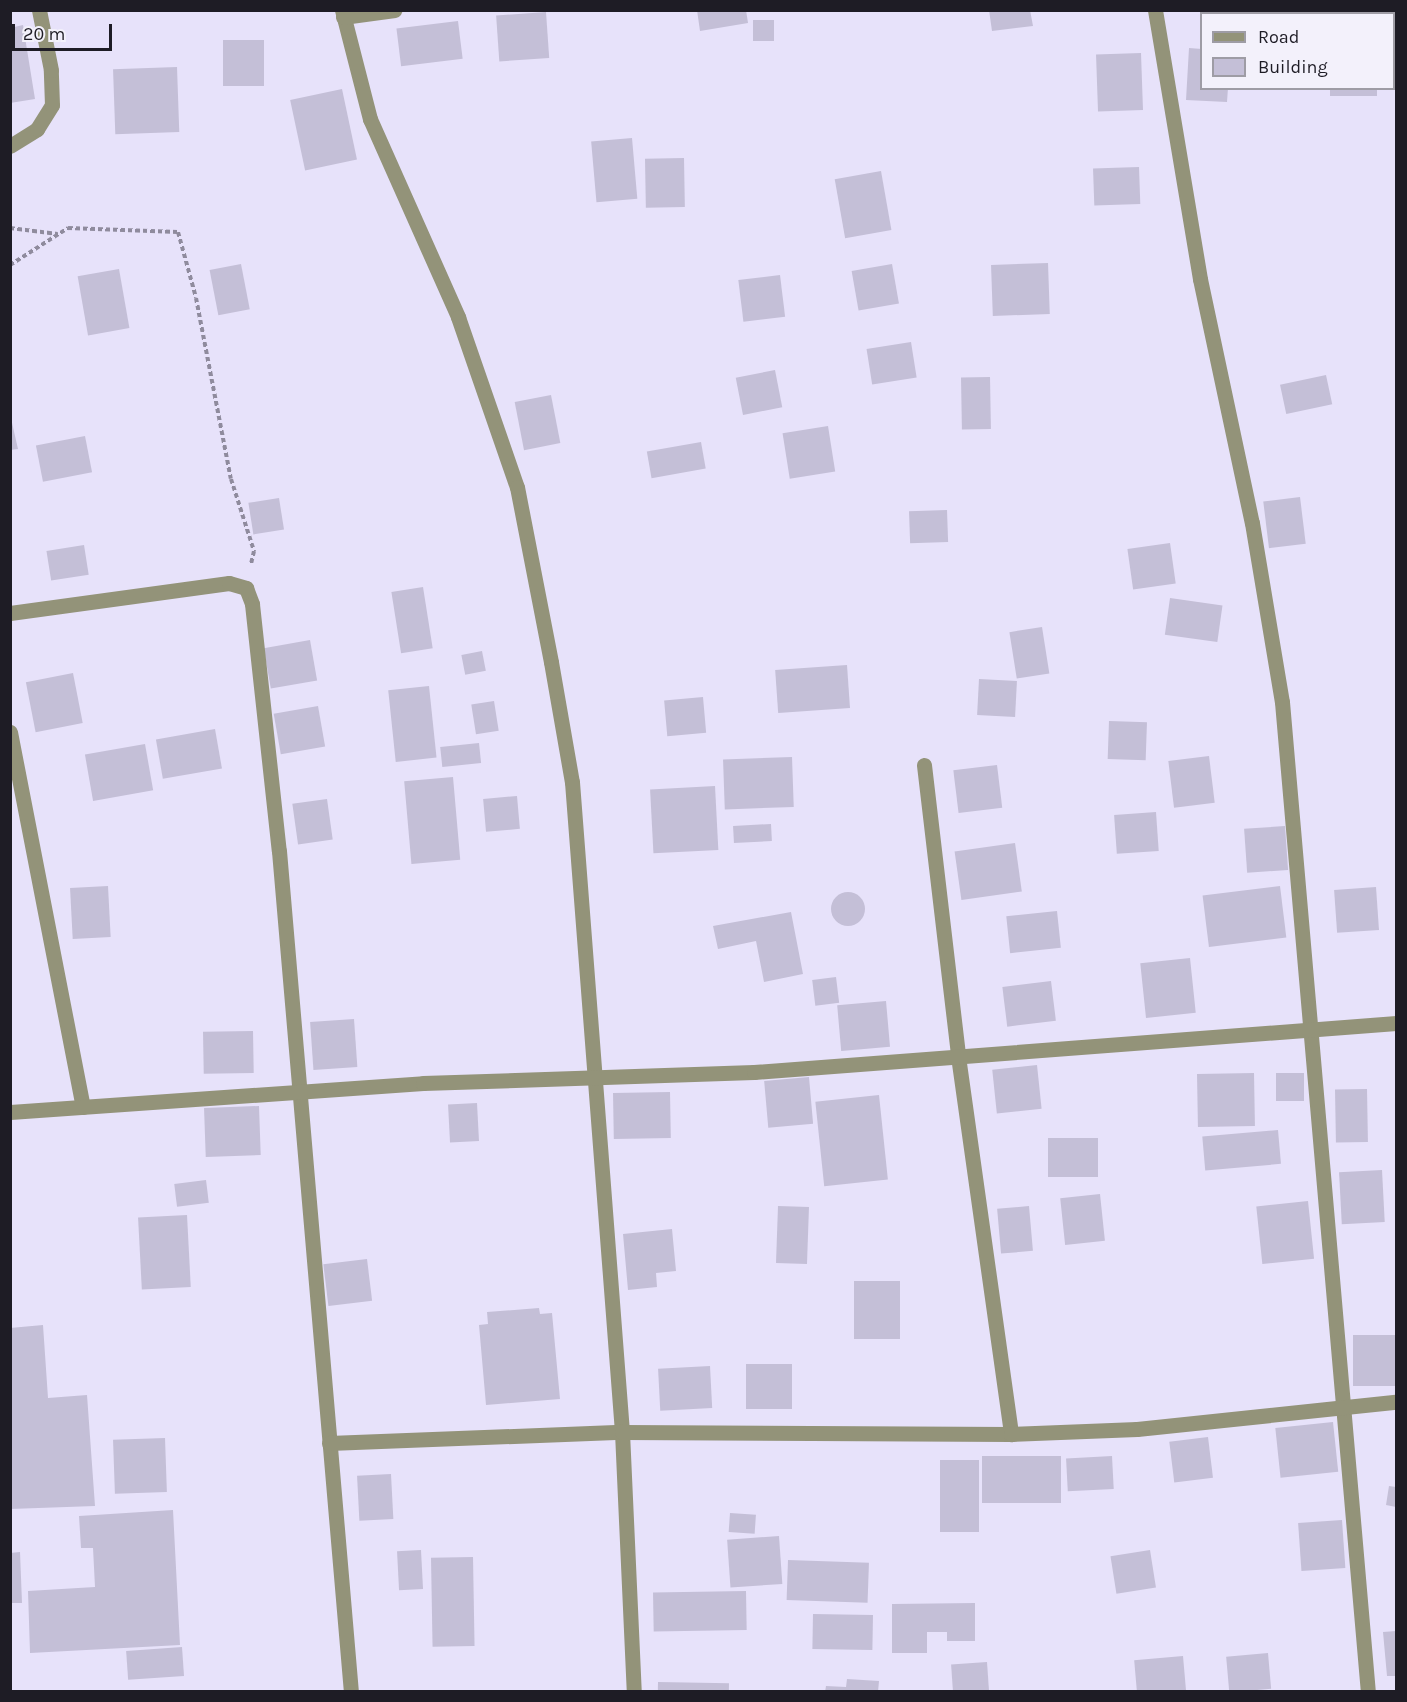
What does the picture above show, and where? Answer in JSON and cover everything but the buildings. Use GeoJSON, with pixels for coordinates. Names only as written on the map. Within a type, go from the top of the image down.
{"type":"FeatureCollection","features":[{"type":"Feature","properties":{"kind":"street"},"geometry":{"type":"LineString","coordinates":[[10,146],[37,129],[52,105],[51,70],[39,10]]}},
{"type":"Feature","properties":{"kind":"street"},"geometry":{"type":"LineString","coordinates":[[395,10],[342,14],[370,119],[458,317],[517,487],[572,782],[592,1078],[622,1432],[634,1692]]}},
{"type":"Feature","properties":{"kind":"street"},"geometry":{"type":"LineString","coordinates":[[1155,10],[1200,279],[1252,523],[1282,702],[1313,1029],[1368,1692]]}},
{"type":"Feature","properties":{"kind":"street"},"geometry":{"type":"LineString","coordinates":[[10,614],[229,582],[246,588],[254,616],[300,1092],[351,1692]]}},
{"type":"Feature","properties":{"kind":"street"},"geometry":{"type":"LineString","coordinates":[[10,732],[83,1107]]}},
{"type":"Feature","properties":{"kind":"street"},"geometry":{"type":"LineString","coordinates":[[924,765],[958,1056],[1011,1434]]}},
{"type":"Feature","properties":{"kind":"street"},"geometry":{"type":"LineString","coordinates":[[10,1112],[300,1092],[754,1072],[1396,1023]]}},
{"type":"Feature","properties":{"kind":"street"},"geometry":{"type":"LineString","coordinates":[[329,1443],[622,1432],[1011,1434],[1137,1429],[1396,1401]]}},
{"type":"Feature","properties":{"kind":"path"},"geometry":{"type":"LineString","coordinates":[[10,228],[59,234]]}},
{"type":"Feature","properties":{"kind":"path"},"geometry":{"type":"LineString","coordinates":[[10,265],[68,228],[178,232],[196,298],[231,479],[254,551],[246,588]]}}]}
